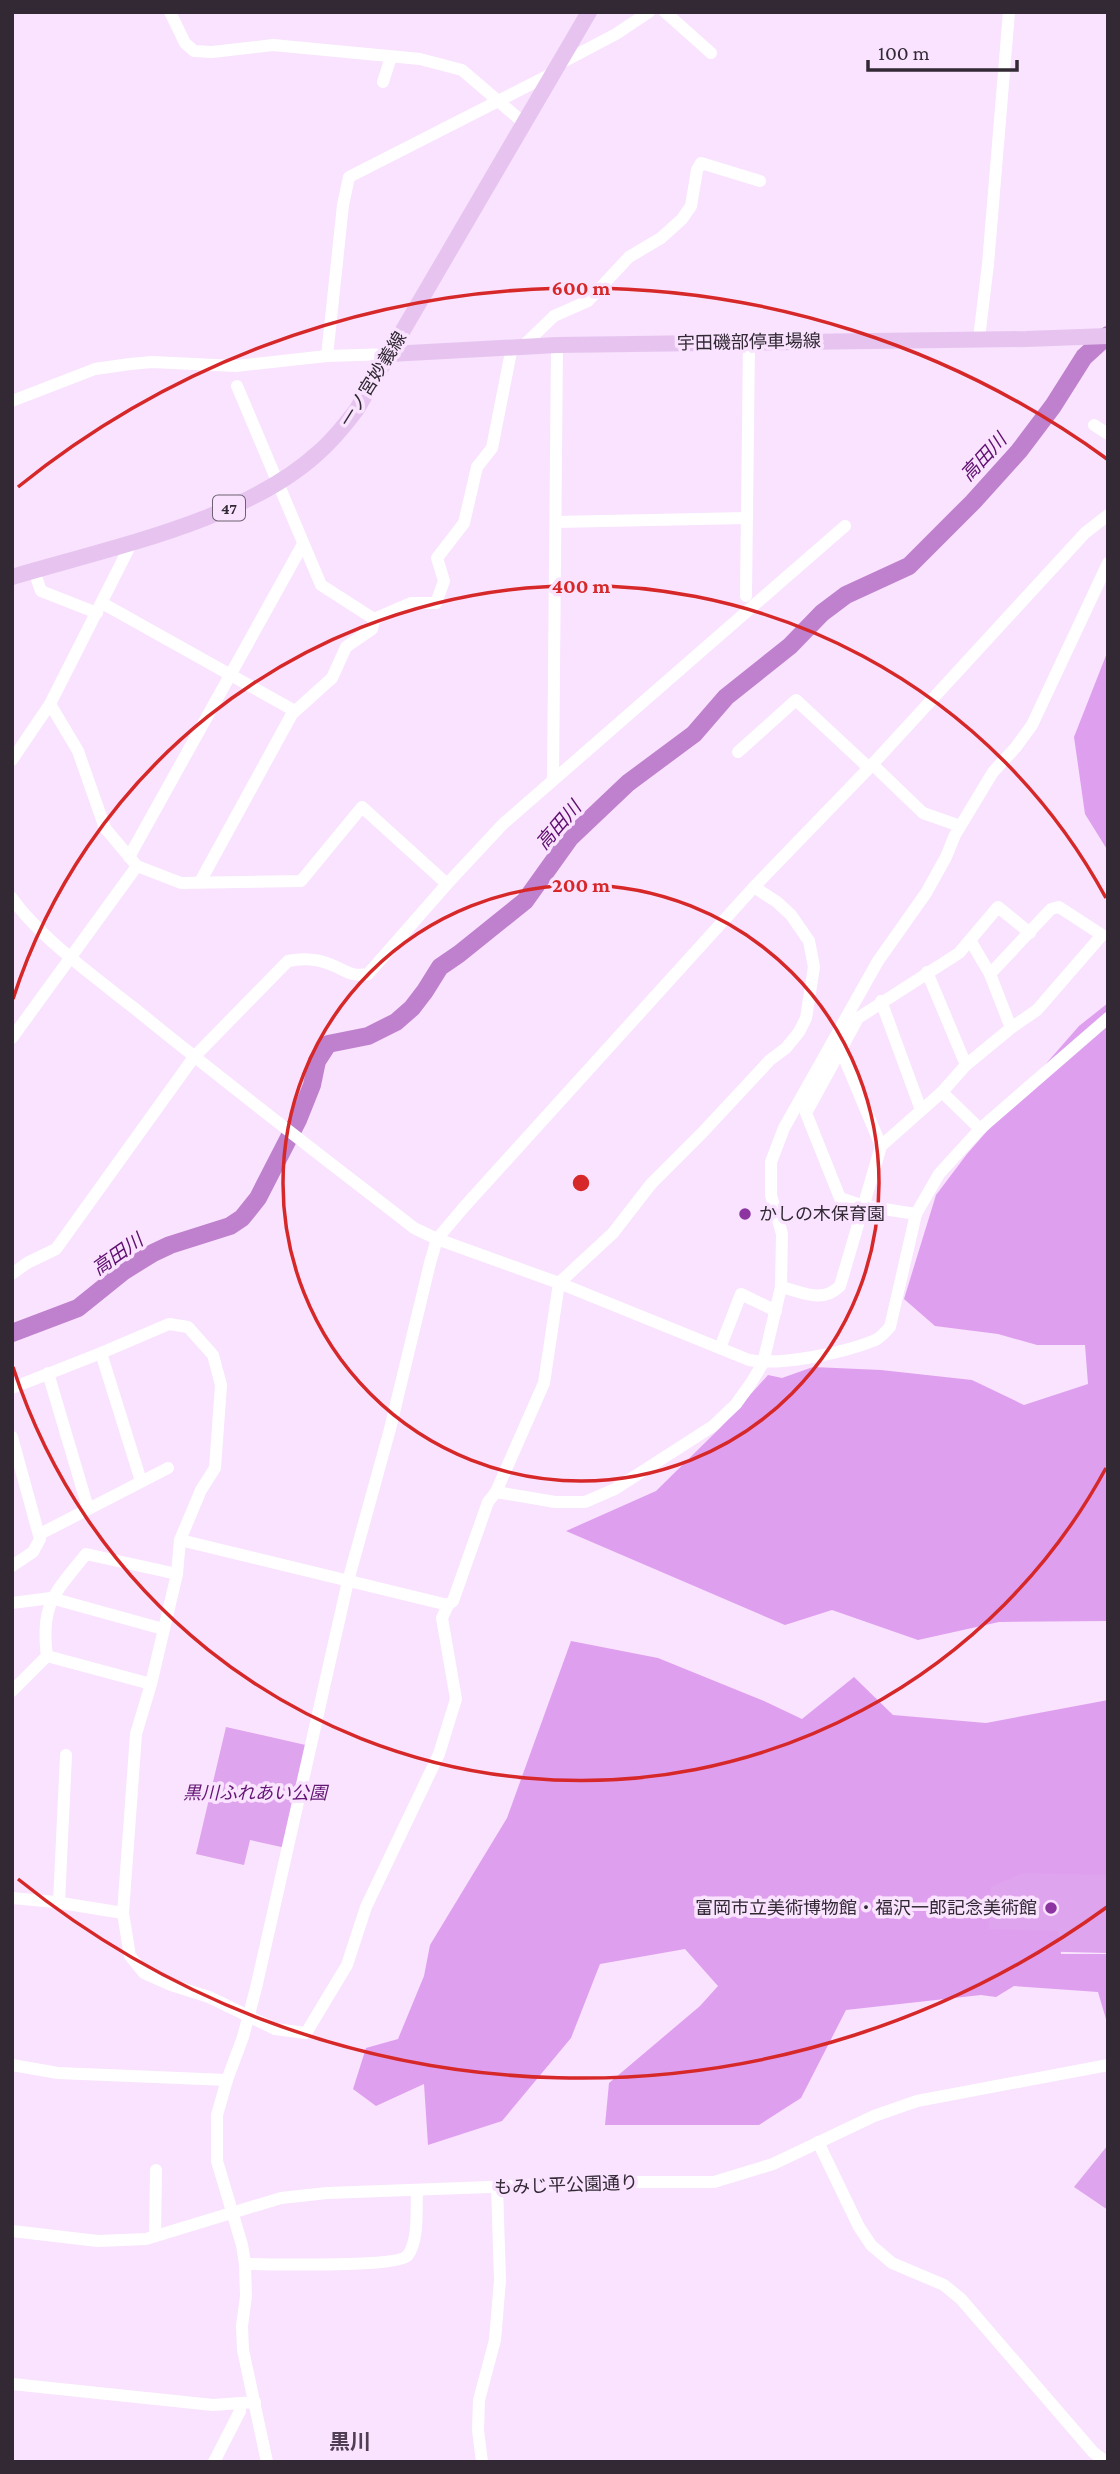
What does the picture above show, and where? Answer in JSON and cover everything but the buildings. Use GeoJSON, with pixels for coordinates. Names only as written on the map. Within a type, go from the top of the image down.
{"type":"FeatureCollection","features":[{"type":"Feature","properties":{"kind":"main road","name":"一ノ宮妙義線"},"geometry":{"type":"LineString","coordinates":[[12,578],[132,542],[231,507],[277,483],[317,454],[357,409],[589,12]]}},
{"type":"Feature","properties":{"kind":"main road","name":"宇田磯部停車場線"},"geometry":{"type":"LineString","coordinates":[[390,354],[557,345],[1108,336]]}},
{"type":"Feature","properties":{"kind":"street"},"geometry":{"type":"LineString","coordinates":[[170,12],[185,43],[194,51],[212,52],[273,45],[420,60],[462,70],[524,123]]}},
{"type":"Feature","properties":{"kind":"street"},"geometry":{"type":"LineString","coordinates":[[327,356],[349,177],[497,101],[616,34],[649,12]]}},
{"type":"Feature","properties":{"kind":"street"},"geometry":{"type":"LineString","coordinates":[[665,12],[711,53]]}},
{"type":"Feature","properties":{"kind":"street"},"geometry":{"type":"LineString","coordinates":[[979,338],[988,264],[1009,12]]}},
{"type":"Feature","properties":{"kind":"street"},"geometry":{"type":"LineString","coordinates":[[383,82],[391,57]]}},
{"type":"Feature","properties":{"kind":"street"},"geometry":{"type":"LineString","coordinates":[[374,619],[411,603],[436,603],[444,581],[437,558],[464,523],[477,467],[492,448],[517,347],[554,316],[588,301],[629,257],[661,238],[682,219],[691,206],[697,170],[701,163],[760,181]]}},
{"type":"Feature","properties":{"kind":"street"},"geometry":{"type":"LineString","coordinates":[[746,596],[749,342]]}},
{"type":"Feature","properties":{"kind":"street"},"geometry":{"type":"LineString","coordinates":[[553,780],[557,345]]}},
{"type":"Feature","properties":{"kind":"street"},"geometry":{"type":"LineString","coordinates":[[12,401],[95,369],[130,364],[152,362],[236,366],[327,356],[390,354]]}},
{"type":"Feature","properties":{"kind":"street"},"geometry":{"type":"LineString","coordinates":[[237,386],[321,585],[374,619]]}},
{"type":"Feature","properties":{"kind":"street"},"geometry":{"type":"LineString","coordinates":[[1094,425],[1108,433]]}},
{"type":"Feature","properties":{"kind":"street"},"geometry":{"type":"LineString","coordinates":[[267,2462],[243,2350],[245,2264],[217,2161],[217,2115],[248,2017],[348,1581],[390,1429],[437,1239],[754,887],[1086,533],[1108,515]]}},
{"type":"Feature","properties":{"kind":"street"},"geometry":{"type":"LineString","coordinates":[[556,522],[747,518]]}},
{"type":"Feature","properties":{"kind":"street"},"geometry":{"type":"LineString","coordinates":[[12,1274],[56,1248],[194,1057],[288,961],[303,958],[330,964],[356,976],[368,974],[503,824],[845,526]]}},
{"type":"Feature","properties":{"kind":"street"},"geometry":{"type":"LineString","coordinates":[[12,760],[50,704],[132,542]]}},
{"type":"Feature","properties":{"kind":"street"},"geometry":{"type":"LineString","coordinates":[[12,1038],[71,957],[133,862],[230,675],[303,544]]}},
{"type":"Feature","properties":{"kind":"street"},"geometry":{"type":"LineString","coordinates":[[496,1492],[555,1502],[584,1502],[615,1489],[713,1426],[737,1404],[763,1363],[781,1287],[782,1234],[771,1195],[771,1163],[785,1128],[878,961],[926,893],[960,826],[993,772],[1017,747],[1032,725],[1108,563]]}},
{"type":"Feature","properties":{"kind":"street"},"geometry":{"type":"LineString","coordinates":[[34,571],[41,591],[100,608],[295,711]]}},
{"type":"Feature","properties":{"kind":"street"},"geometry":{"type":"LineString","coordinates":[[200,882],[295,711],[332,678],[346,647],[372,629],[374,619]]}},
{"type":"Feature","properties":{"kind":"street"},"geometry":{"type":"LineString","coordinates":[[738,752],[796,700],[923,813],[960,826]]}},
{"type":"Feature","properties":{"kind":"street"},"geometry":{"type":"LineString","coordinates":[[50,704],[78,751],[104,828],[133,862],[181,883],[301,881],[362,807],[447,884]]}},
{"type":"Feature","properties":{"kind":"street"},"geometry":{"type":"LineString","coordinates":[[12,1388],[169,1324],[188,1327],[214,1355],[221,1385],[215,1468],[201,1490],[180,1540],[177,1574],[151,1684],[136,1734],[122,1913],[130,1956],[144,1973],[209,1997],[275,2029],[306,2033],[347,1965],[366,1907],[439,1754],[456,1699],[442,1618],[453,1601],[488,1503],[496,1492],[544,1383],[559,1283],[613,1233],[651,1184],[770,1060],[786,1048],[806,1018],[814,967],[810,941],[791,915],[754,887]]}},
{"type":"Feature","properties":{"kind":"street"},"geometry":{"type":"LineString","coordinates":[[12,898],[20,909],[71,957],[194,1057],[414,1228],[749,1360],[763,1363],[821,1355],[876,1341],[890,1327],[916,1214],[939,1174],[980,1129],[1108,1018]]}},
{"type":"Feature","properties":{"kind":"street"},"geometry":{"type":"LineString","coordinates":[[916,1214],[864,1206],[840,1198],[806,1113],[858,1018],[959,953],[998,906],[1030,933]]}},
{"type":"Feature","properties":{"kind":"street"},"geometry":{"type":"LineString","coordinates":[[781,1287],[820,1297],[831,1294],[840,1286],[881,1146],[942,1092],[966,1065],[1037,1010],[1102,936],[1059,907],[1051,909],[989,974]]}},
{"type":"Feature","properties":{"kind":"street"},"geometry":{"type":"LineString","coordinates":[[970,940],[989,974],[1011,1028]]}},
{"type":"Feature","properties":{"kind":"street"},"geometry":{"type":"LineString","coordinates":[[927,972],[966,1065]]}},
{"type":"Feature","properties":{"kind":"street"},"geometry":{"type":"LineString","coordinates":[[881,1001],[921,1110]]}},
{"type":"Feature","properties":{"kind":"street"},"geometry":{"type":"LineString","coordinates":[[840,1048],[881,1146]]}},
{"type":"Feature","properties":{"kind":"street"},"geometry":{"type":"LineString","coordinates":[[942,1092],[980,1129]]}},
{"type":"Feature","properties":{"kind":"street"},"geometry":{"type":"LineString","coordinates":[[720,1348],[741,1294],[776,1311]]}},
{"type":"Feature","properties":{"kind":"street"},"geometry":{"type":"LineString","coordinates":[[101,1353],[141,1481]]}},
{"type":"Feature","properties":{"kind":"street"},"geometry":{"type":"LineString","coordinates":[[48,1373],[89,1508]]}},
{"type":"Feature","properties":{"kind":"street"},"geometry":{"type":"LineString","coordinates":[[12,1437],[24,1488],[40,1534],[33,1552],[12,1566]]}},
{"type":"Feature","properties":{"kind":"street"},"geometry":{"type":"LineString","coordinates":[[40,1534],[168,1468]]}},
{"type":"Feature","properties":{"kind":"street"},"geometry":{"type":"LineString","coordinates":[[180,1540],[448,1605]]}},
{"type":"Feature","properties":{"kind":"street"},"geometry":{"type":"LineString","coordinates":[[47,1656],[43,1631],[51,1598],[86,1554],[177,1574]]}},
{"type":"Feature","properties":{"kind":"street"},"geometry":{"type":"LineString","coordinates":[[12,1603],[51,1598],[163,1629]]}},
{"type":"Feature","properties":{"kind":"street"},"geometry":{"type":"LineString","coordinates":[[47,1656],[151,1684]]}},
{"type":"Feature","properties":{"kind":"street"},"geometry":{"type":"LineString","coordinates":[[12,1691],[47,1656]]}},
{"type":"Feature","properties":{"kind":"street"},"geometry":{"type":"LineString","coordinates":[[59,1902],[66,1755]]}},
{"type":"Feature","properties":{"kind":"street"},"geometry":{"type":"LineString","coordinates":[[12,1898],[59,1902],[122,1913]]}},
{"type":"Feature","properties":{"kind":"street"},"geometry":{"type":"LineString","coordinates":[[12,2065],[58,2073],[227,2080]]}},
{"type":"Feature","properties":{"kind":"street","name":"もみじ平公園通り"},"geometry":{"type":"LineString","coordinates":[[12,2231],[98,2241],[124,2241],[155,2236],[281,2198],[327,2193],[714,2182],[773,2164],[884,2112],[917,2101],[1108,2065]]}},
{"type":"Feature","properties":{"kind":"street"},"geometry":{"type":"LineString","coordinates":[[818,2142],[859,2227],[871,2245],[892,2263],[944,2285],[961,2299],[1093,2452],[1106,2462]]}},
{"type":"Feature","properties":{"kind":"street"},"geometry":{"type":"LineString","coordinates":[[155,2236],[156,2169]]}},
{"type":"Feature","properties":{"kind":"street"},"geometry":{"type":"LineString","coordinates":[[482,2462],[478,2430],[479,2400],[495,2340],[500,2280],[496,2187]]}},
{"type":"Feature","properties":{"kind":"street"},"geometry":{"type":"LineString","coordinates":[[245,2264],[352,2264],[405,2259],[414,2239],[417,2191]]}},
{"type":"Feature","properties":{"kind":"street"},"geometry":{"type":"LineString","coordinates":[[12,2384],[213,2405],[255,2402]]}},
{"type":"Feature","properties":{"kind":"street"},"geometry":{"type":"LineString","coordinates":[[214,2462],[240,2412],[240,2404]]}},
{"type":"Feature","properties":{"kind":"green space","name":"黒川ふれあい公園"},"geometry":{"type":"Polygon","coordinates":[[[226,1727],[310,1746],[286,1848],[250,1840],[244,1865],[196,1854],[226,1727]]]}},
{"type":"Feature","properties":{"kind":"green space"},"geometry":{"type":"Polygon","coordinates":[[[1012,1866],[1108,1868],[1108,1953],[979,1950],[981,1888],[1012,1866]]]}},
{"type":"Feature","properties":{"kind":"green space"},"geometry":{"type":"Polygon","coordinates":[[[1108,2145],[1108,2210],[1074,2187],[1108,2145]]]}},
{"type":"Feature","properties":{"kind":"shaded area"},"geometry":{"type":"Polygon","coordinates":[[[1108,646],[1108,851],[1085,814],[1074,737],[1108,646]]]}},
{"type":"Feature","properties":{"kind":"shaded area"},"geometry":{"type":"Polygon","coordinates":[[[1108,1003],[1108,1621],[999,1622],[918,1640],[832,1610],[785,1625],[566,1531],[656,1491],[720,1428],[768,1375],[782,1378],[813,1367],[881,1370],[972,1380],[1024,1405],[1088,1384],[1085,1345],[1037,1345],[998,1334],[935,1326],[904,1299],[936,1195],[967,1154],[1079,1026],[1108,1003]]]}},
{"type":"Feature","properties":{"kind":"shaded area"},"geometry":{"type":"Polygon","coordinates":[[[571,1641],[658,1658],[802,1719],[854,1677],[893,1715],[986,1723],[1108,1700],[1108,1875],[1024,1873],[995,1885],[991,1887],[989,1929],[1058,1931],[1061,1954],[1108,1954],[1108,2026],[1098,1992],[1014,1986],[996,1997],[981,1995],[846,2010],[801,2098],[759,2125],[605,2125],[609,2083],[700,2006],[718,1986],[685,1949],[600,1964],[571,2038],[502,2121],[428,2145],[424,2084],[376,2106],[353,2089],[366,2048],[398,2039],[424,1976],[430,1945],[507,1818],[571,1641]]]}},
{"type":"Feature","properties":{"kind":"waterway","name":"高田川"},"geometry":{"type":"LineString","coordinates":[[12,1333],[78,1308],[124,1271],[153,1253],[230,1226],[242,1218],[258,1198],[298,1120],[312,1085],[317,1061],[328,1044],[368,1036],[396,1022],[412,1008],[440,967],[525,901],[570,838],[628,783],[694,734],[726,697],[790,646],[822,613],[846,595],[909,566],[1019,451],[1053,406],[1084,357],[1108,335]]}},
{"type":"Feature","properties":{"kind":"place","name":"かしの木保育園"},"geometry":{"type":"Point","coordinates":[745,1214]}},
{"type":"Feature","properties":{"kind":"place","name":"富岡市立美術博物館・福沢一郎記念美術館"},"geometry":{"type":"Point","coordinates":[1051,1908]}},
{"type":"Feature","properties":{"kind":"district","name":"黒川"},"geometry":{"type":"Point","coordinates":[350,2442]}}]}
